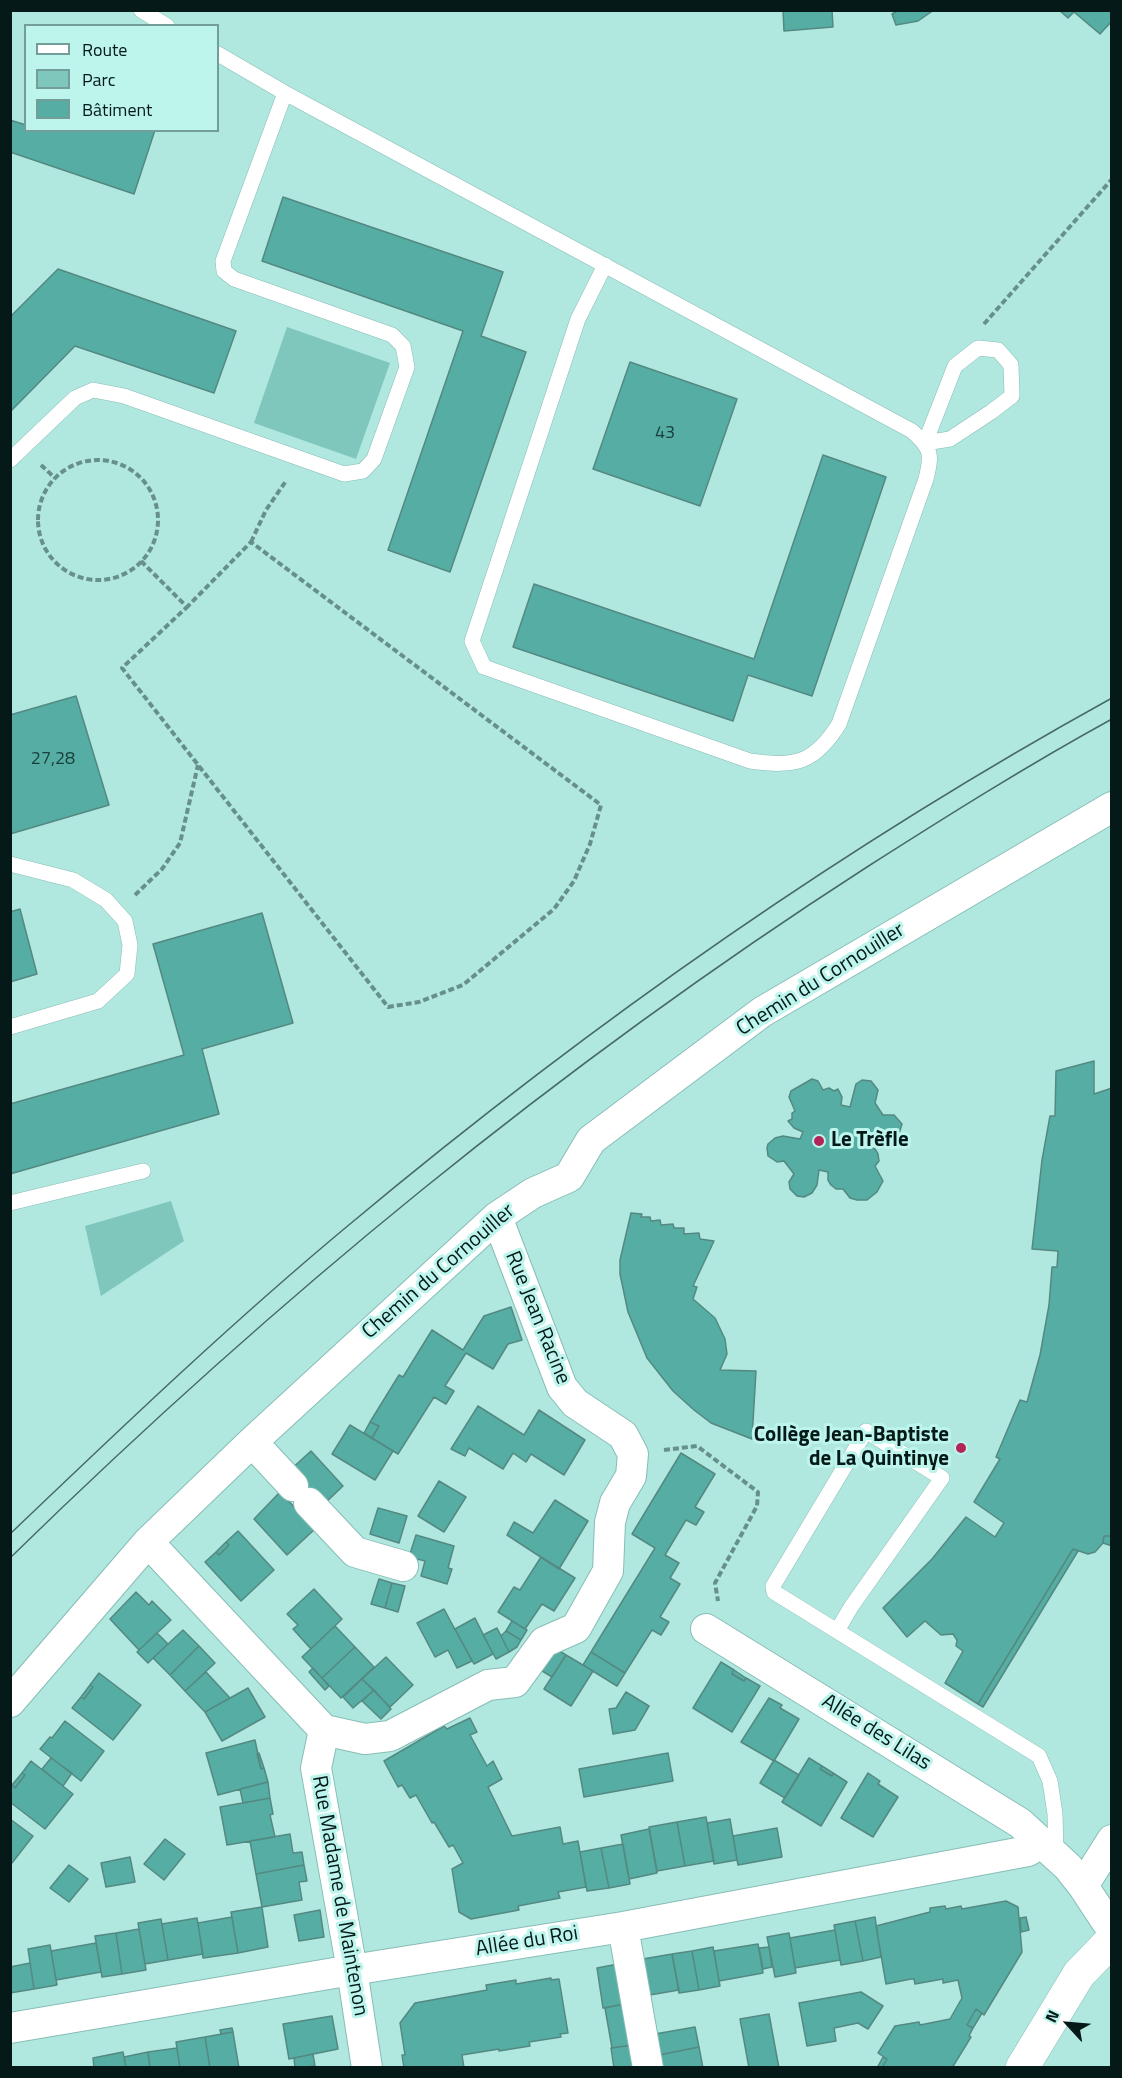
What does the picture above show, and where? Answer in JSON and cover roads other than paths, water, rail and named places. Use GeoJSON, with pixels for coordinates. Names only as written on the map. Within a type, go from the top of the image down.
{"type":"FeatureCollection","features":[{"type":"Feature","properties":{"kind":"street","name":"Chemin du Cornouiller"},"geometry":{"type":"LineString","coordinates":[[10,1702],[148,1542],[252,1442],[497,1217],[533,1192],[570,1177],[591,1140],[762,1012],[1112,807]]}},
{"type":"Feature","properties":{"kind":"street","name":"Rue Jean Racine"},"geometry":{"type":"LineString","coordinates":[[324,1730],[365,1739],[390,1736],[488,1685],[515,1682],[544,1642],[576,1628],[608,1571],[610,1522],[615,1503],[631,1476],[633,1454],[623,1435],[575,1403],[562,1388],[497,1217]]}},
{"type":"Feature","properties":{"kind":"street"},"geometry":{"type":"LineString","coordinates":[[252,1442],[355,1552],[403,1566]]}},
{"type":"Feature","properties":{"kind":"street"},"geometry":{"type":"LineString","coordinates":[[148,1542],[324,1730]]}},
{"type":"Feature","properties":{"kind":"street","name":"Allée des Lilas"},"geometry":{"type":"LineString","coordinates":[[713,1620],[1020,1823],[1083,1886],[1112,1930]]}},
{"type":"Feature","properties":{"kind":"street","name":"Rue Madame de Maintenon"},"geometry":{"type":"LineString","coordinates":[[324,1730],[316,1768],[367,2067]]}},
{"type":"Feature","properties":{"kind":"street"},"geometry":{"type":"LineString","coordinates":[[1083,1886],[1112,1840]]}},
{"type":"Feature","properties":{"kind":"street","name":"Allée du Roi"},"geometry":{"type":"LineString","coordinates":[[10,2028],[623,1927],[1028,1851],[1049,1850]]}},
{"type":"Feature","properties":{"kind":"street"},"geometry":{"type":"LineString","coordinates":[[623,1927],[648,2067]]}},
{"type":"Feature","properties":{"kind":"street"},"geometry":{"type":"LineString","coordinates":[[1022,2067],[1079,1974],[1112,1940]]}},
{"type":"Feature","properties":{"kind":"lane"},"geometry":{"type":"LineString","coordinates":[[141,10],[164,24]]}},
{"type":"Feature","properties":{"kind":"lane"},"geometry":{"type":"LineString","coordinates":[[219,55],[285,93],[605,265],[912,431],[925,443],[931,457],[926,479],[839,724],[827,743],[805,760],[778,765],[750,761],[484,667],[472,641],[578,319],[605,265]]}},
{"type":"Feature","properties":{"kind":"lane"},"geometry":{"type":"LineString","coordinates":[[10,460],[75,398],[93,390],[124,396],[344,474],[363,471],[374,459],[407,367],[403,346],[392,335],[234,279],[224,271],[224,261],[285,93]]}},
{"type":"Feature","properties":{"kind":"lane"},"geometry":{"type":"LineString","coordinates":[[978,348],[998,351],[1011,365],[1012,396],[950,439],[925,443],[954,366],[978,348]]}},
{"type":"Feature","properties":{"kind":"lane"},"geometry":{"type":"LineString","coordinates":[[10,864],[73,880],[106,900],[125,921],[130,945],[127,974],[98,1001],[10,1028]]}},
{"type":"Feature","properties":{"kind":"lane"},"geometry":{"type":"LineString","coordinates":[[10,1203],[143,1171]]}},
{"type":"Feature","properties":{"kind":"lane"},"geometry":{"type":"LineString","coordinates":[[837,1631],[850,1608],[942,1478],[866,1431],[772,1586],[774,1592],[837,1631],[1039,1756],[1051,1787],[1055,1814],[1049,1850]]}},
{"type":"Feature","properties":{"kind":"tram line"},"geometry":{"type":"LineString","coordinates":[[10,1534],[135,1415],[263,1299],[350,1224],[531,1079],[624,1010],[815,878],[912,815],[1112,698]]}},
{"type":"Feature","properties":{"kind":"tram line"},"geometry":{"type":"LineString","coordinates":[[10,1558],[110,1462],[315,1279],[529,1106],[639,1023],[751,944],[958,810],[1112,719]]}},
{"type":"Feature","properties":{"kind":"place","name":"Le Trèfle"},"geometry":{"type":"Point","coordinates":[819,1141]}},
{"type":"Feature","properties":{"kind":"place","name":"Collège Jean-Baptiste de La Quintinye"},"geometry":{"type":"Point","coordinates":[961,1448]}}]}
